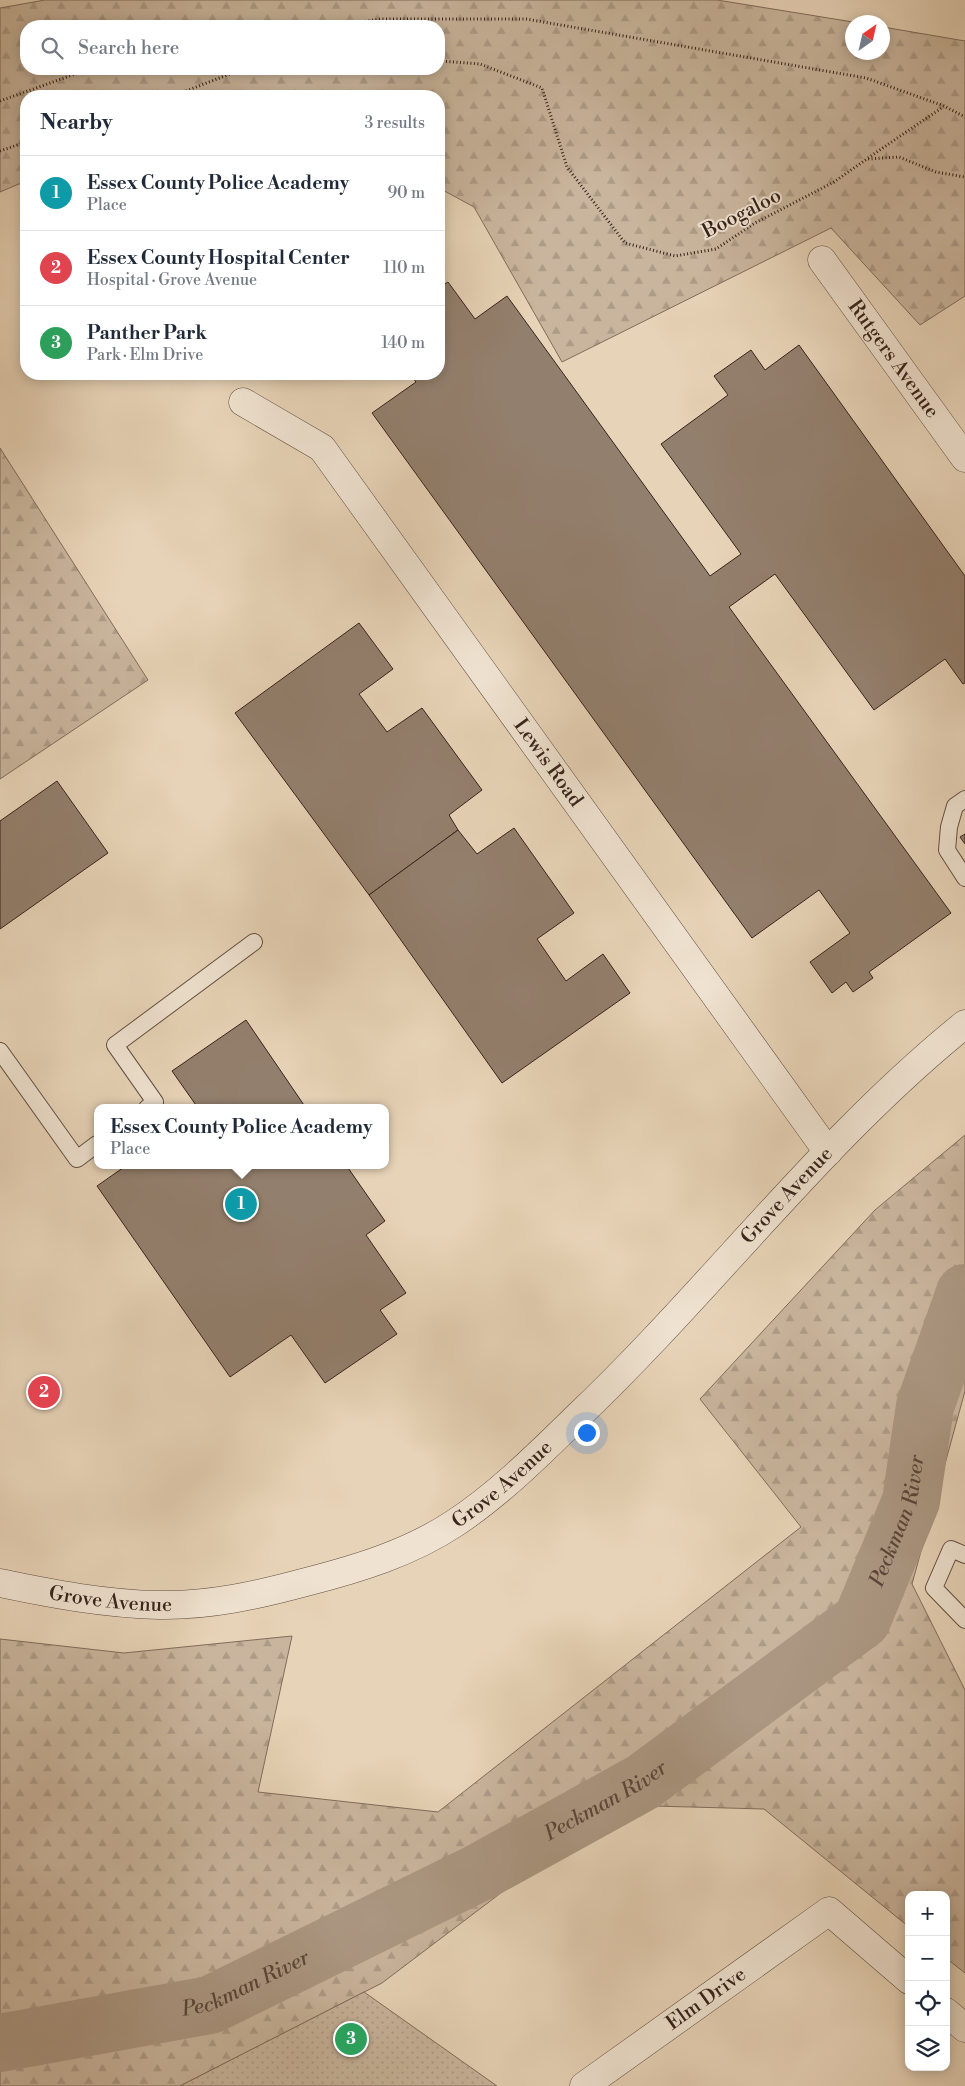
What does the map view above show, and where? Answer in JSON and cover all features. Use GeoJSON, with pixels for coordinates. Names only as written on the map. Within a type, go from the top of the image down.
{"type":"FeatureCollection","features":[{"type":"Feature","properties":{"kind":"street","name":"Rutgers Avenue"},"geometry":{"type":"LineString","coordinates":[[822,260],[965,458]]}},
{"type":"Feature","properties":{"kind":"street","name":"Lewis Road"},"geometry":{"type":"LineString","coordinates":[[243,402],[322,448],[828,1152]]}},
{"type":"Feature","properties":{"kind":"street","name":"Grove Avenue"},"geometry":{"type":"LineString","coordinates":[[0,1583],[85,1598],[160,1605],[221,1601],[278,1590],[356,1569],[421,1542],[455,1523],[514,1477],[606,1390],[828,1152],[887,1093],[965,1024]]}},
{"type":"Feature","properties":{"kind":"street","name":"Elm Drive"},"geometry":{"type":"LineString","coordinates":[[584,2086],[829,1911],[905,1977]]}},
{"type":"Feature","properties":{"kind":"street"},"geometry":{"type":"LineString","coordinates":[[950,2015],[965,2028]]}},
{"type":"Feature","properties":{"kind":"lane"},"geometry":{"type":"LineString","coordinates":[[965,799],[955,806],[949,827],[947,850],[965,878]]}},
{"type":"Feature","properties":{"kind":"lane"},"geometry":{"type":"LineString","coordinates":[[152,1104],[155,1102],[115,1044],[254,942]]}},
{"type":"Feature","properties":{"kind":"lane"},"geometry":{"type":"LineString","coordinates":[[0,1051],[77,1159],[94,1146]]}},
{"type":"Feature","properties":{"kind":"lane"},"geometry":{"type":"LineString","coordinates":[[965,1555],[951,1549],[934,1588],[965,1620]]}},
{"type":"Feature","properties":{"kind":"path"},"geometry":{"type":"LineString","coordinates":[[374,20],[526,19],[866,78],[944,106],[965,117]]}},
{"type":"Feature","properties":{"kind":"path","name":"Boogaloo"},"geometry":{"type":"LineString","coordinates":[[445,62],[480,64],[542,88],[567,167],[625,243],[675,256],[716,249],[755,223],[834,182],[867,159]]}},
{"type":"Feature","properties":{"kind":"path"},"geometry":{"type":"LineString","coordinates":[[31,90],[72,75]]}},
{"type":"Feature","properties":{"kind":"path"},"geometry":{"type":"LineString","coordinates":[[188,90],[227,75]]}},
{"type":"Feature","properties":{"kind":"path"},"geometry":{"type":"LineString","coordinates":[[0,101],[20,94]]}},
{"type":"Feature","properties":{"kind":"path"},"geometry":{"type":"LineString","coordinates":[[867,159],[944,106]]}},
{"type":"Feature","properties":{"kind":"path"},"geometry":{"type":"LineString","coordinates":[[0,151],[20,144]]}},
{"type":"Feature","properties":{"kind":"path"},"geometry":{"type":"LineString","coordinates":[[867,159],[898,157],[936,172],[965,177]]}},
{"type":"Feature","properties":{"kind":"green space"},"geometry":{"type":"Polygon","coordinates":[[[45,0],[717,0],[845,21],[845,60],[890,60],[890,28],[965,41],[965,296],[920,325],[831,228],[562,362],[474,207],[445,191],[445,90],[20,90],[20,184],[0,192],[0,8],[45,0]]]}},
{"type":"Feature","properties":{"kind":"green space"},"geometry":{"type":"Polygon","coordinates":[[[0,448],[148,680],[0,779],[0,448]]]}},
{"type":"Feature","properties":{"kind":"green space"},"geometry":{"type":"Polygon","coordinates":[[[965,1135],[965,1391],[912,1584],[965,1690],[965,1973],[950,1961],[950,1891],[905,1891],[905,1924],[764,1809],[617,1805],[382,1983],[180,2086],[0,2086],[0,1639],[124,1653],[292,1636],[258,1792],[438,1812],[801,1527],[700,1399],[875,1210],[965,1135]]]}},
{"type":"Feature","properties":{"kind":"green space"},"geometry":{"type":"Polygon","coordinates":[[[364,1992],[497,2086],[180,2086],[364,1992]]]}},
{"type":"Feature","properties":{"kind":"building"},"geometry":{"type":"Polygon","coordinates":[[[448,282],[475,319],[507,296],[710,576],[741,554],[661,444],[728,395],[714,376],[751,350],[765,370],[799,345],[965,576],[965,683],[963,684],[945,659],[874,710],[775,574],[729,607],[951,913],[869,972],[873,978],[853,992],[846,982],[832,993],[810,962],[850,933],[819,890],[752,938],[372,413],[416,382],[414,380],[445,380],[445,284],[448,282]]]}},
{"type":"Feature","properties":{"kind":"building"},"geometry":{"type":"Polygon","coordinates":[[[359,623],[393,669],[359,694],[387,732],[422,708],[482,790],[449,815],[458,830],[369,895],[235,713],[359,623]]]}},
{"type":"Feature","properties":{"kind":"building"},"geometry":{"type":"Polygon","coordinates":[[[57,781],[108,853],[0,929],[0,821],[57,781]]]}},
{"type":"Feature","properties":{"kind":"building"},"geometry":{"type":"Polygon","coordinates":[[[514,828],[574,913],[537,939],[566,981],[603,954],[630,993],[502,1083],[369,895],[458,830],[477,854],[514,828]]]}},
{"type":"Feature","properties":{"kind":"building"},"geometry":{"type":"Polygon","coordinates":[[[965,834],[965,844],[960,837],[965,834]]]}},
{"type":"Feature","properties":{"kind":"building"},"geometry":{"type":"Polygon","coordinates":[[[246,1020],[303,1104],[195,1104],[172,1071],[246,1020]]]}},
{"type":"Feature","properties":{"kind":"building"},"geometry":{"type":"Polygon","coordinates":[[[121,1169],[349,1169],[385,1221],[366,1235],[406,1293],[380,1310],[397,1334],[325,1383],[291,1335],[230,1377],[97,1186],[121,1169]]]}},
{"type":"Feature","properties":{"kind":"waterway","name":"Peckman River"},"geometry":{"type":"LineString","coordinates":[[0,2043],[210,2005],[480,1872],[643,1782],[862,1620],[911,1501],[925,1406],[965,1293]]}},
{"type":"Feature","properties":{"kind":"place","name":"Essex County Police Academy"},"geometry":{"type":"Point","coordinates":[241,1204]}},
{"type":"Feature","properties":{"kind":"place","name":"Essex County Hospital Center"},"geometry":{"type":"Point","coordinates":[44,1392]}},
{"type":"Feature","properties":{"kind":"place","name":"Panther Park"},"geometry":{"type":"Point","coordinates":[351,2039]}}]}
